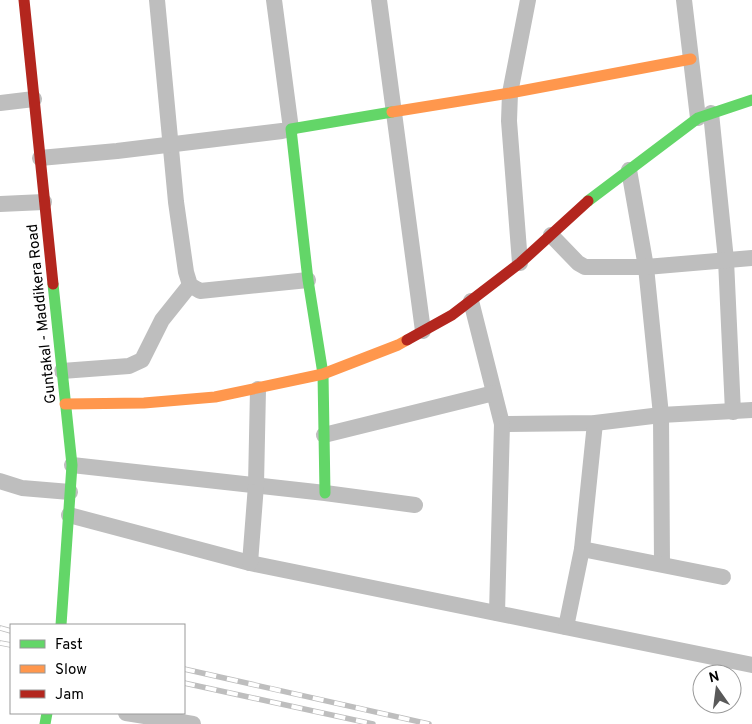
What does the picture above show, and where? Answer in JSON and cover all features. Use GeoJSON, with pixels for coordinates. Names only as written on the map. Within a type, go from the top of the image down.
{"type":"FeatureCollection","features":[{"type":"Feature","properties":{"kind":"street","name":"Guntakal - Maddikera Road"},"geometry":{"type":"LineString","coordinates":[[24,0],[72,465],[61,624]]}},
{"type":"Feature","properties":{"kind":"street"},"geometry":{"type":"LineString","coordinates":[[157,0],[178,219],[186,272],[190,285],[200,291],[308,280]]}},
{"type":"Feature","properties":{"kind":"street"},"geometry":{"type":"LineString","coordinates":[[274,0],[308,280],[323,374],[325,493]]}},
{"type":"Feature","properties":{"kind":"street"},"geometry":{"type":"LineString","coordinates":[[379,0],[423,331]]}},
{"type":"Feature","properties":{"kind":"street"},"geometry":{"type":"LineString","coordinates":[[520,263],[509,121],[510,93],[528,0]]}},
{"type":"Feature","properties":{"kind":"street"},"geometry":{"type":"LineString","coordinates":[[684,0],[691,59],[704,116],[726,260],[732,412]]}},
{"type":"Feature","properties":{"kind":"street"},"geometry":{"type":"LineString","coordinates":[[40,158],[282,131],[510,93],[691,59]]}},
{"type":"Feature","properties":{"kind":"street"},"geometry":{"type":"LineString","coordinates":[[0,103],[34,99]]}},
{"type":"Feature","properties":{"kind":"street"},"geometry":{"type":"LineString","coordinates":[[65,404],[144,403],[214,397],[323,374],[398,345],[452,315],[471,301],[520,263],[583,205],[704,116],[752,100]]}},
{"type":"Feature","properties":{"kind":"street"},"geometry":{"type":"LineString","coordinates":[[629,170],[646,267],[661,414],[662,564]]}},
{"type":"Feature","properties":{"kind":"street"},"geometry":{"type":"LineString","coordinates":[[0,204],[44,202]]}},
{"type":"Feature","properties":{"kind":"street"},"geometry":{"type":"LineString","coordinates":[[551,235],[578,263],[586,268],[646,267],[752,258]]}},
{"type":"Feature","properties":{"kind":"street"},"geometry":{"type":"LineString","coordinates":[[62,371],[129,366],[142,360],[162,320],[190,285]]}},
{"type":"Feature","properties":{"kind":"street"},"geometry":{"type":"LineString","coordinates":[[471,301],[502,424],[497,613]]}},
{"type":"Feature","properties":{"kind":"street"},"geometry":{"type":"LineString","coordinates":[[250,563],[256,485],[258,389]]}},
{"type":"Feature","properties":{"kind":"street"},"geometry":{"type":"LineString","coordinates":[[324,435],[494,393]]}},
{"type":"Feature","properties":{"kind":"street"},"geometry":{"type":"LineString","coordinates":[[502,424],[595,423],[661,414],[752,410]]}},
{"type":"Feature","properties":{"kind":"street"},"geometry":{"type":"LineString","coordinates":[[566,627],[582,549],[595,423]]}},
{"type":"Feature","properties":{"kind":"street"},"geometry":{"type":"LineString","coordinates":[[72,465],[415,505]]}},
{"type":"Feature","properties":{"kind":"street"},"geometry":{"type":"LineString","coordinates":[[0,482],[22,488],[70,492]]}},
{"type":"Feature","properties":{"kind":"street"},"geometry":{"type":"LineString","coordinates":[[68,515],[250,563],[752,665]]}},
{"type":"Feature","properties":{"kind":"street"},"geometry":{"type":"LineString","coordinates":[[582,549],[723,577]]}},
{"type":"Feature","properties":{"kind":"street"},"geometry":{"type":"LineString","coordinates":[[132,714],[193,724]]}},
{"type":"Feature","properties":{"kind":"railway"},"geometry":{"type":"LineString","coordinates":[[0,628],[10,631]]}},
{"type":"Feature","properties":{"kind":"railway"},"geometry":{"type":"LineString","coordinates":[[0,643],[10,645]]}},
{"type":"Feature","properties":{"kind":"railway"},"geometry":{"type":"LineString","coordinates":[[185,669],[429,724]]}},
{"type":"Feature","properties":{"kind":"railway"},"geometry":{"type":"LineString","coordinates":[[185,683],[373,724]]}},
{"type":"Feature","properties":{"kind":"traffic: fast"},"geometry":{"type":"LineString","coordinates":[[588,201],[698,118],[752,100]]}},
{"type":"Feature","properties":{"kind":"traffic: fast"},"geometry":{"type":"LineString","coordinates":[[325,493],[323,374],[308,280],[291,129],[392,112]]}},
{"type":"Feature","properties":{"kind":"traffic: fast"},"geometry":{"type":"LineString","coordinates":[[53,284],[72,465],[61,624]]}},
{"type":"Feature","properties":{"kind":"traffic: fast"},"geometry":{"type":"LineString","coordinates":[[45,724],[47,714]]}},
{"type":"Feature","properties":{"kind":"traffic: slow"},"geometry":{"type":"LineString","coordinates":[[392,112],[510,93],[691,59]]}},
{"type":"Feature","properties":{"kind":"traffic: slow"},"geometry":{"type":"LineString","coordinates":[[65,404],[144,403],[215,397],[323,374],[407,340]]}},
{"type":"Feature","properties":{"kind":"traffic: jam"},"geometry":{"type":"LineString","coordinates":[[24,0],[53,284]]}},
{"type":"Feature","properties":{"kind":"traffic: jam"},"geometry":{"type":"LineString","coordinates":[[407,340],[452,315],[520,263],[588,201]]}}]}
